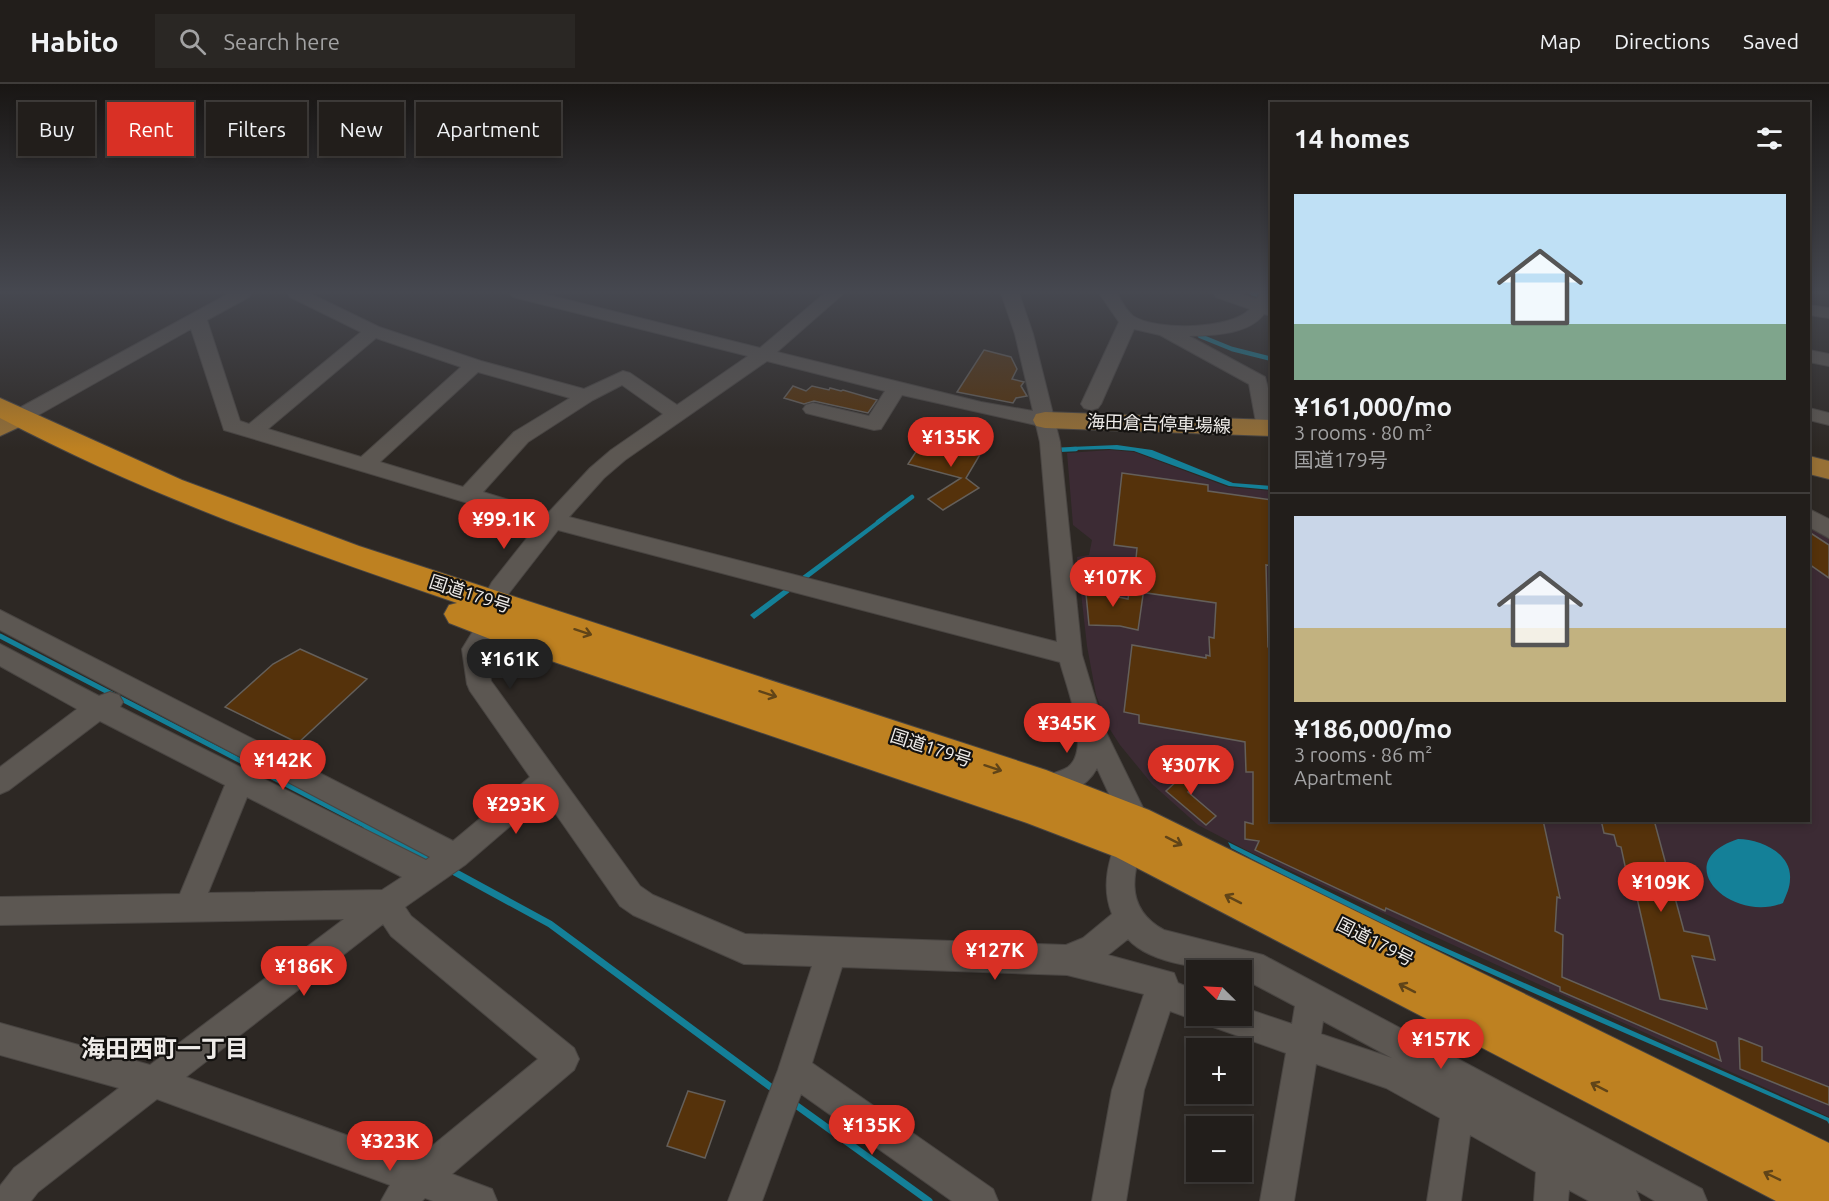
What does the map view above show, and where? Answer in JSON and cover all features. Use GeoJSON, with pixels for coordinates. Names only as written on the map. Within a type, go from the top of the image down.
{"type":"FeatureCollection","features":[{"type":"Feature","properties":{"kind":"highway","name":"国道179号"},"geometry":{"type":"LineString","coordinates":[[5,422],[229,530],[1046,786],[1825,1201]]}},
{"type":"Feature","properties":{"kind":"highway","name":"国道179号"},"geometry":{"type":"LineString","coordinates":[[492,614],[525,639],[1032,808],[1133,834],[1829,1167]]}},
{"type":"Feature","properties":{"kind":"main road","name":"海田倉吉停車場線"},"geometry":{"type":"LineString","coordinates":[[1049,440],[1270,428]]}},
{"type":"Feature","properties":{"kind":"main road"},"geometry":{"type":"LineString","coordinates":[[1810,465],[1829,470]]}},
{"type":"Feature","properties":{"kind":"street"},"geometry":{"type":"LineString","coordinates":[[5,422],[147,345]]}},
{"type":"Feature","properties":{"kind":"street"},"geometry":{"type":"LineString","coordinates":[[206,345],[231,425],[469,494],[553,521],[1070,655]]}},
{"type":"Feature","properties":{"kind":"street"},"geometry":{"type":"LineString","coordinates":[[254,430],[356,345]]}},
{"type":"Feature","properties":{"kind":"street"},"geometry":{"type":"LineString","coordinates":[[415,345],[474,365],[586,396]]}},
{"type":"Feature","properties":{"kind":"street"},"geometry":{"type":"LineString","coordinates":[[724,345],[981,408],[1049,440]]}},
{"type":"Feature","properties":{"kind":"street"},"geometry":{"type":"LineString","coordinates":[[775,345],[611,461],[553,521],[500,588],[492,614],[474,649],[479,684],[630,896],[643,905],[744,949],[1067,960],[1163,984],[1128,1090],[1109,1201]]}},
{"type":"Feature","properties":{"kind":"street"},"geometry":{"type":"LineString","coordinates":[[1027,345],[1049,440],[1070,655],[1091,728],[1133,834],[1120,873],[1122,903],[1129,919],[1143,934],[1159,942],[1252,966],[1312,998],[1460,1093],[1554,1164],[1623,1201]]}},
{"type":"Feature","properties":{"kind":"street"},"geometry":{"type":"LineString","coordinates":[[1091,404],[1119,345]]}},
{"type":"Feature","properties":{"kind":"street"},"geometry":{"type":"LineString","coordinates":[[1190,345],[1258,381],[1270,428]]}},
{"type":"Feature","properties":{"kind":"street"},"geometry":{"type":"LineString","coordinates":[[1810,356],[1829,360]]}},
{"type":"Feature","properties":{"kind":"street"},"geometry":{"type":"LineString","coordinates":[[366,464],[474,365]]}},
{"type":"Feature","properties":{"kind":"street"},"geometry":{"type":"LineString","coordinates":[[469,494],[520,437],[586,396],[623,377],[676,414]]}},
{"type":"Feature","properties":{"kind":"street"},"geometry":{"type":"LineString","coordinates":[[813,409],[874,424],[897,388]]}},
{"type":"Feature","properties":{"kind":"street"},"geometry":{"type":"LineString","coordinates":[[1810,414],[1829,419]]}},
{"type":"Feature","properties":{"kind":"street"},"geometry":{"type":"LineString","coordinates":[[1810,518],[1829,530]]}},
{"type":"Feature","properties":{"kind":"street"},"geometry":{"type":"LineString","coordinates":[[0,619],[455,856]]}},
{"type":"Feature","properties":{"kind":"street"},"geometry":{"type":"LineString","coordinates":[[0,654],[100,709],[427,875]]}},
{"type":"Feature","properties":{"kind":"street"},"geometry":{"type":"LineString","coordinates":[[0,782],[82,719],[132,687]]}},
{"type":"Feature","properties":{"kind":"street"},"geometry":{"type":"LineString","coordinates":[[1046,786],[1074,778],[1084,768],[1090,756],[1091,728]]}},
{"type":"Feature","properties":{"kind":"street"},"geometry":{"type":"LineString","coordinates":[[10,1201],[26,1180],[386,904],[455,856],[548,778]]}},
{"type":"Feature","properties":{"kind":"street"},"geometry":{"type":"LineString","coordinates":[[189,906],[240,781]]}},
{"type":"Feature","properties":{"kind":"street"},"geometry":{"type":"LineString","coordinates":[[0,911],[386,904]]}},
{"type":"Feature","properties":{"kind":"street"},"geometry":{"type":"LineString","coordinates":[[386,904],[401,926],[563,1059],[409,1190]]}},
{"type":"Feature","properties":{"kind":"street"},"geometry":{"type":"LineString","coordinates":[[1067,960],[1094,948],[1129,919]]}},
{"type":"Feature","properties":{"kind":"street"},"geometry":{"type":"LineString","coordinates":[[745,1201],[794,1070],[831,953]]}},
{"type":"Feature","properties":{"kind":"street"},"geometry":{"type":"LineString","coordinates":[[1160,992],[1186,1002]]}},
{"type":"Feature","properties":{"kind":"street"},"geometry":{"type":"LineString","coordinates":[[1276,1201],[1312,998]]}},
{"type":"Feature","properties":{"kind":"street"},"geometry":{"type":"LineString","coordinates":[[1252,1026],[1394,1075],[1460,1093],[1690,1201]]}},
{"type":"Feature","properties":{"kind":"street"},"geometry":{"type":"LineString","coordinates":[[0,1040],[154,1082],[409,1190],[480,1201]]}},
{"type":"Feature","properties":{"kind":"street"},"geometry":{"type":"LineString","coordinates":[[794,1070],[981,1201]]}},
{"type":"Feature","properties":{"kind":"street"},"geometry":{"type":"LineString","coordinates":[[1444,1201],[1460,1093]]}},
{"type":"Feature","properties":{"kind":"street"},"geometry":{"type":"LineString","coordinates":[[1551,1201],[1554,1164]]}},
{"type":"Feature","properties":{"kind":"shaded area"},"geometry":{"type":"Polygon","coordinates":[[[1110,450],[1134,452],[1228,487],[1270,491],[1270,822],[1810,822],[1810,527],[1829,538],[1829,1117],[1250,852],[1198,825],[1152,784],[1120,745],[1109,728],[1096,695],[1087,646],[1077,557],[1089,555],[1092,540],[1073,525],[1067,453],[1110,450]]]}},
{"type":"Feature","properties":{"kind":"water"},"geometry":{"type":"Polygon","coordinates":[[[1117,445],[1152,450],[1233,483],[1270,486],[1270,490],[1229,486],[1134,451],[1072,450],[1070,447],[1117,445]]]}},
{"type":"Feature","properties":{"kind":"water"},"geometry":{"type":"Polygon","coordinates":[[[882,517],[886,519],[754,619],[750,615],[882,517]]]}},
{"type":"Feature","properties":{"kind":"water"},"geometry":{"type":"Polygon","coordinates":[[[1738,839],[1765,845],[1773,849],[1786,862],[1790,882],[1783,903],[1763,907],[1744,905],[1727,898],[1714,888],[1707,875],[1708,862],[1717,849],[1738,839]]]}},
{"type":"Feature","properties":{"kind":"water"},"geometry":{"type":"Polygon","coordinates":[[[1228,842],[1423,938],[1829,1118],[1829,1124],[1827,1121],[1526,990],[1377,921],[1231,848],[1228,842]]]}},
{"type":"Feature","properties":{"kind":"building"},"geometry":{"type":"Polygon","coordinates":[[[984,350],[1011,357],[1017,369],[1012,379],[1024,382],[1021,386],[1027,396],[1016,398],[1013,403],[957,392],[984,350]]]}},
{"type":"Feature","properties":{"kind":"building"},"geometry":{"type":"Polygon","coordinates":[[[793,386],[806,391],[812,386],[843,390],[877,400],[868,413],[814,401],[804,404],[784,398],[793,386]]]}},
{"type":"Feature","properties":{"kind":"building"},"geometry":{"type":"Polygon","coordinates":[[[967,435],[988,441],[966,478],[979,488],[943,510],[928,499],[961,478],[908,464],[921,444],[956,453],[967,435]]]}},
{"type":"Feature","properties":{"kind":"building"},"geometry":{"type":"Polygon","coordinates":[[[1122,473],[1208,485],[1208,491],[1270,500],[1270,566],[1266,565],[1268,647],[1270,648],[1270,822],[1543,822],[1560,898],[1557,897],[1555,931],[1563,935],[1562,977],[1716,1042],[1721,1061],[1560,991],[1560,987],[1386,908],[1385,911],[1255,850],[1259,841],[1245,839],[1245,822],[1253,824],[1253,772],[1246,772],[1245,742],[1139,723],[1139,715],[1124,712],[1132,645],[1206,658],[1206,655],[1210,656],[1209,637],[1214,638],[1216,603],[1133,591],[1137,548],[1114,545],[1122,473]]]}},
{"type":"Feature","properties":{"kind":"building"},"geometry":{"type":"Polygon","coordinates":[[[1810,533],[1829,545],[1829,578],[1810,565],[1810,533]]]}},
{"type":"Feature","properties":{"kind":"building"},"geometry":{"type":"Polygon","coordinates":[[[1085,583],[1103,584],[1105,594],[1128,599],[1129,592],[1143,595],[1138,630],[1120,626],[1089,625],[1085,583]]]}},
{"type":"Feature","properties":{"kind":"building"},"geometry":{"type":"Polygon","coordinates":[[[300,649],[367,679],[298,743],[225,707],[273,664],[300,649]]]}},
{"type":"Feature","properties":{"kind":"building"},"geometry":{"type":"Polygon","coordinates":[[[1192,767],[1204,776],[1188,792],[1216,816],[1206,825],[1166,791],[1192,767]]]}},
{"type":"Feature","properties":{"kind":"building"},"geometry":{"type":"Polygon","coordinates":[[[1601,822],[1655,822],[1684,931],[1709,936],[1715,960],[1692,956],[1707,1009],[1660,999],[1632,876],[1627,875],[1621,847],[1617,846],[1614,835],[1604,833],[1601,822]]]}},
{"type":"Feature","properties":{"kind":"building"},"geometry":{"type":"Polygon","coordinates":[[[1739,1038],[1762,1047],[1762,1061],[1829,1087],[1829,1105],[1740,1069],[1739,1038]]]}},
{"type":"Feature","properties":{"kind":"building"},"geometry":{"type":"Polygon","coordinates":[[[688,1091],[725,1101],[705,1158],[667,1146],[688,1091]]]}},
{"type":"Feature","properties":{"kind":"waterway"},"geometry":{"type":"LineString","coordinates":[[1222,345],[1270,358]]}},
{"type":"Feature","properties":{"kind":"waterway"},"geometry":{"type":"LineString","coordinates":[[1055,450],[1076,449]]}},
{"type":"Feature","properties":{"kind":"waterway"},"geometry":{"type":"LineString","coordinates":[[878,522],[912,497]]}},
{"type":"Feature","properties":{"kind":"waterway"},"geometry":{"type":"LineString","coordinates":[[0,636],[370,828]]}},
{"type":"Feature","properties":{"kind":"waterway"},"geometry":{"type":"LineString","coordinates":[[367,827],[433,861]]}},
{"type":"Feature","properties":{"kind":"waterway"},"geometry":{"type":"LineString","coordinates":[[449,869],[550,924],[776,1091]]}},
{"type":"Feature","properties":{"kind":"waterway"},"geometry":{"type":"LineString","coordinates":[[793,1103],[929,1201]]}},
{"type":"Feature","properties":{"kind":"district","name":"海田西町一丁目"},"geometry":{"type":"Point","coordinates":[165,1049]}}]}
